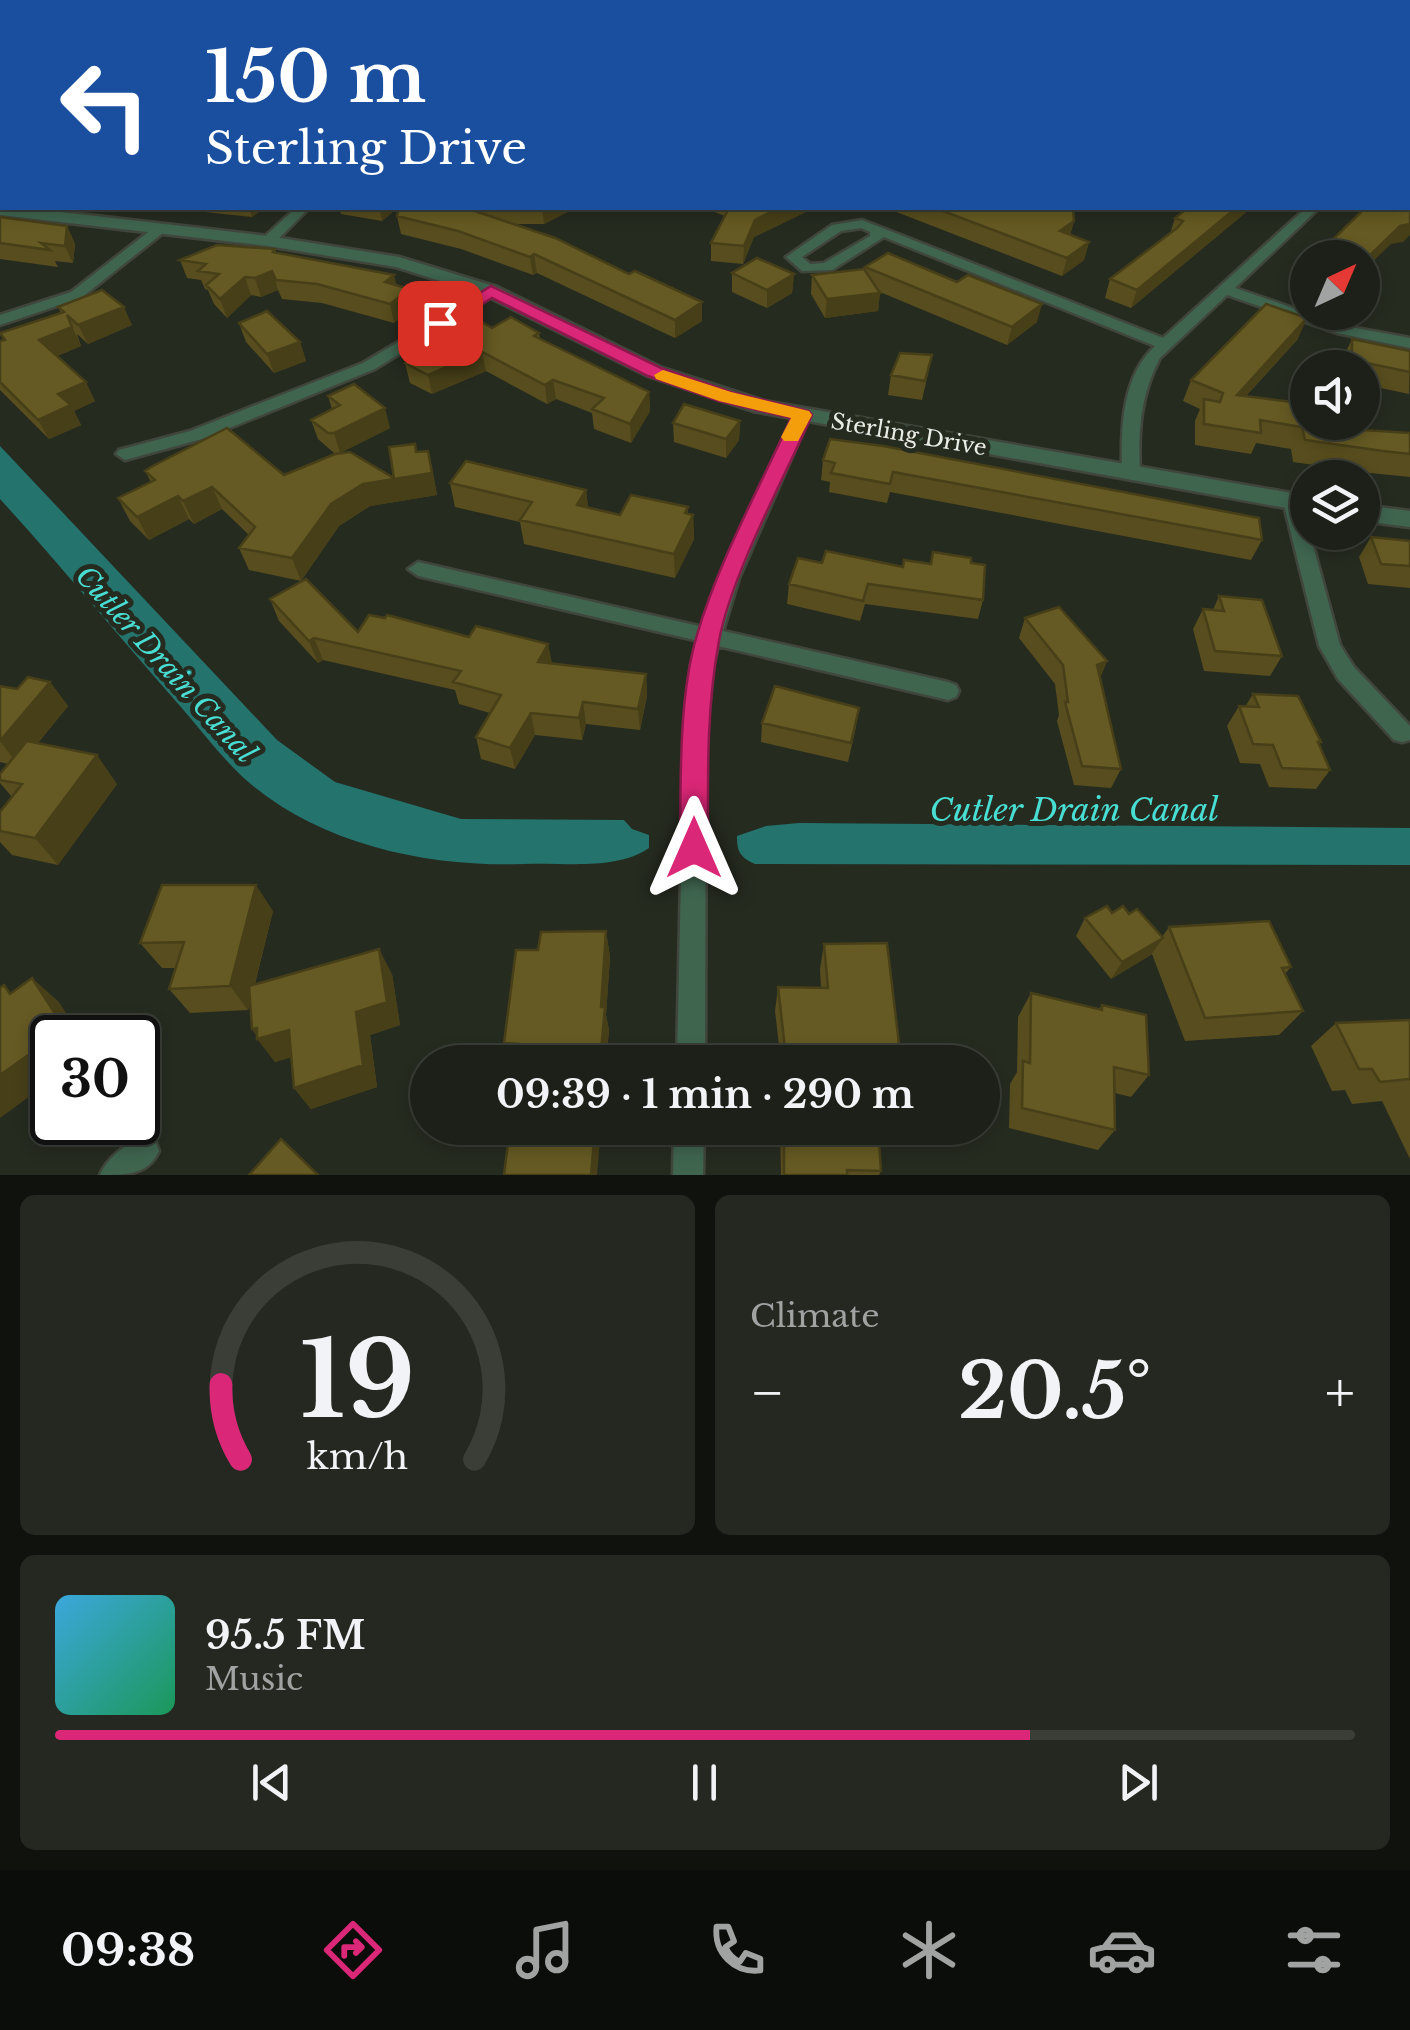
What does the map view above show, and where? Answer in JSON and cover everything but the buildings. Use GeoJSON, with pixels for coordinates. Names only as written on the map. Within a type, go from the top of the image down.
{"type":"FeatureCollection","features":[{"type":"Feature","properties":{"kind":"street","name":"Sterling Drive"},"geometry":{"type":"LineString","coordinates":[[0,210],[268,241],[389,260],[491,291],[654,372],[726,397],[802,415],[1290,501]]}},
{"type":"Feature","properties":{"kind":"street"},"geometry":{"type":"LineString","coordinates":[[268,241],[301,210]]}},
{"type":"Feature","properties":{"kind":"street"},"geometry":{"type":"LineString","coordinates":[[1131,474],[1137,385],[1164,344],[1311,210]]}},
{"type":"Feature","properties":{"kind":"street"},"geometry":{"type":"LineString","coordinates":[[876,230],[878,234],[872,242],[827,267],[807,268],[793,257],[798,250],[844,225],[862,224],[1164,344]]}},
{"type":"Feature","properties":{"kind":"street"},"geometry":{"type":"LineString","coordinates":[[0,320],[76,295],[162,228]]}},
{"type":"Feature","properties":{"kind":"street"},"geometry":{"type":"LineString","coordinates":[[1223,288],[1342,330],[1410,343]]}},
{"type":"Feature","properties":{"kind":"street"},"geometry":{"type":"LineString","coordinates":[[125,454],[196,434],[360,370],[491,291]]}},
{"type":"Feature","properties":{"kind":"street"},"geometry":{"type":"LineString","coordinates":[[690,1045],[694,739],[707,638],[729,578],[802,415]]}},
{"type":"Feature","properties":{"kind":"street"},"geometry":{"type":"LineString","coordinates":[[1380,515],[1410,519]]}},
{"type":"Feature","properties":{"kind":"street"},"geometry":{"type":"LineString","coordinates":[[1310,550],[1330,646],[1346,673],[1402,733]]}},
{"type":"Feature","properties":{"kind":"street"},"geometry":{"type":"LineString","coordinates":[[418,569],[948,691]]}},
{"type":"Feature","properties":{"kind":"street"},"geometry":{"type":"LineString","coordinates":[[688,1175],[689,1145]]}},
{"type":"Feature","properties":{"kind":"street"},"geometry":{"type":"LineString","coordinates":[[114,1175],[144,1150]]}},
{"type":"Feature","properties":{"kind":"water","name":"Cutler Drain Canal"},"geometry":{"type":"Polygon","coordinates":[[[0,446],[277,740],[335,782],[461,819],[624,820],[632,829],[649,835],[649,848],[605,863],[452,862],[346,838],[281,806],[223,757],[0,499],[0,446]]]}},
{"type":"Feature","properties":{"kind":"water","name":"Cutler Drain Canal"},"geometry":{"type":"Polygon","coordinates":[[[799,823],[1410,828],[1410,865],[755,864],[739,850],[737,836],[766,826],[799,823]]]}},
{"type":"Feature","properties":{"kind":"slow traffic"},"geometry":{"type":"LineString","coordinates":[[663,375],[726,397],[802,415],[791,437]]}},
{"type":"Feature","properties":{"kind":"route"},"geometry":{"type":"LineString","coordinates":[[440,323],[491,291],[654,372],[726,397],[802,415],[729,578],[707,638],[694,739],[694,848]]}}]}
